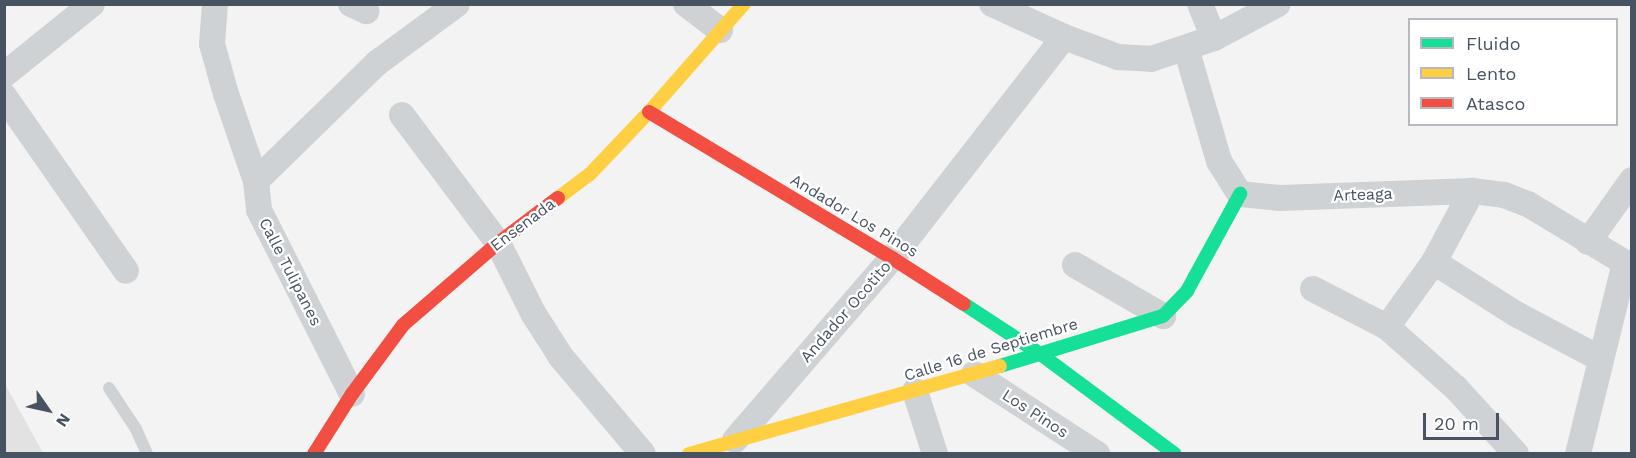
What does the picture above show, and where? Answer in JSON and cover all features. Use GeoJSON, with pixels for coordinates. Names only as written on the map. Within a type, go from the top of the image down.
{"type":"FeatureCollection","features":[{"type":"Feature","properties":{"kind":"street"},"geometry":{"type":"LineString","coordinates":[[4,75],[92,4]]}},
{"type":"Feature","properties":{"kind":"street","name":"Calle Tulipanes"},"geometry":{"type":"LineString","coordinates":[[215,4],[212,44],[226,94],[256,181],[258,210],[352,394]]}},
{"type":"Feature","properties":{"kind":"street"},"geometry":{"type":"LineString","coordinates":[[256,181],[377,63],[457,4]]}},
{"type":"Feature","properties":{"kind":"street"},"geometry":{"type":"LineString","coordinates":[[686,4],[720,30]]}},
{"type":"Feature","properties":{"kind":"street","name":"Ensenada"},"geometry":{"type":"LineString","coordinates":[[314,453],[352,394],[403,325],[498,243],[589,175],[649,112],[744,4]]}},
{"type":"Feature","properties":{"kind":"street"},"geometry":{"type":"LineString","coordinates":[[992,4],[1064,38],[1118,57],[1151,59],[1214,38],[1278,4]]}},
{"type":"Feature","properties":{"kind":"street"},"geometry":{"type":"LineString","coordinates":[[1200,4],[1214,38]]}},
{"type":"Feature","properties":{"kind":"street","name":"Andador Ocotito"},"geometry":{"type":"LineString","coordinates":[[735,440],[892,258],[1064,38]]}},
{"type":"Feature","properties":{"kind":"street"},"geometry":{"type":"LineString","coordinates":[[1186,48],[1219,161],[1240,194]]}},
{"type":"Feature","properties":{"kind":"street"},"geometry":{"type":"LineString","coordinates":[[4,96],[126,271]]}},
{"type":"Feature","properties":{"kind":"street","name":"Andador Los Pinos"},"geometry":{"type":"LineString","coordinates":[[649,112],[892,258],[1039,353],[1175,453]]}},
{"type":"Feature","properties":{"kind":"street"},"geometry":{"type":"LineString","coordinates":[[402,115],[498,243],[533,313],[561,357],[643,453]]}},
{"type":"Feature","properties":{"kind":"street"},"geometry":{"type":"LineString","coordinates":[[1588,242],[1632,180]]}},
{"type":"Feature","properties":{"kind":"street"},"geometry":{"type":"LineString","coordinates":[[1387,327],[1434,262],[1473,191]]}},
{"type":"Feature","properties":{"kind":"street","name":"Arteaga"},"geometry":{"type":"LineString","coordinates":[[1240,194],[1280,198],[1473,191],[1504,195],[1528,204],[1628,265]]}},
{"type":"Feature","properties":{"kind":"street","name":"Calle 16 de Septiembre"},"geometry":{"type":"LineString","coordinates":[[689,453],[974,374],[1163,316],[1187,291],[1240,194]]}},
{"type":"Feature","properties":{"kind":"street"},"geometry":{"type":"LineString","coordinates":[[1434,262],[1516,314],[1600,359]]}},
{"type":"Feature","properties":{"kind":"street"},"geometry":{"type":"LineString","coordinates":[[1075,265],[1163,316]]}},
{"type":"Feature","properties":{"kind":"street"},"geometry":{"type":"LineString","coordinates":[[1578,453],[1600,359],[1628,265]]}},
{"type":"Feature","properties":{"kind":"street"},"geometry":{"type":"LineString","coordinates":[[1313,289],[1387,327],[1456,388],[1516,453]]}},
{"type":"Feature","properties":{"kind":"street","name":"Los Pinos"},"geometry":{"type":"LineString","coordinates":[[974,374],[1097,453]]}},
{"type":"Feature","properties":{"kind":"street"},"geometry":{"type":"LineString","coordinates":[[915,391],[935,453]]}},
{"type":"Feature","properties":{"kind":"lane"},"geometry":{"type":"LineString","coordinates":[[110,388],[136,429],[147,453]]}},
{"type":"Feature","properties":{"kind":"shaded area"},"geometry":{"type":"Polygon","coordinates":[[[5,384],[43,453],[5,453],[5,384]]]}},
{"type":"Feature","properties":{"kind":"traffic: fast"},"geometry":{"type":"LineString","coordinates":[[1000,366],[1163,316],[1187,291],[1240,194]]}},
{"type":"Feature","properties":{"kind":"traffic: fast"},"geometry":{"type":"LineString","coordinates":[[964,304],[1039,353],[1175,454]]}},
{"type":"Feature","properties":{"kind":"traffic: slow"},"geometry":{"type":"LineString","coordinates":[[558,198],[589,175],[649,112],[744,4]]}},
{"type":"Feature","properties":{"kind":"traffic: slow"},"geometry":{"type":"LineString","coordinates":[[689,454],[1000,366]]}},
{"type":"Feature","properties":{"kind":"traffic: jam"},"geometry":{"type":"LineString","coordinates":[[649,112],[892,258],[964,304]]}},
{"type":"Feature","properties":{"kind":"traffic: jam"},"geometry":{"type":"LineString","coordinates":[[314,454],[352,394],[403,325],[498,243],[558,198]]}}]}
